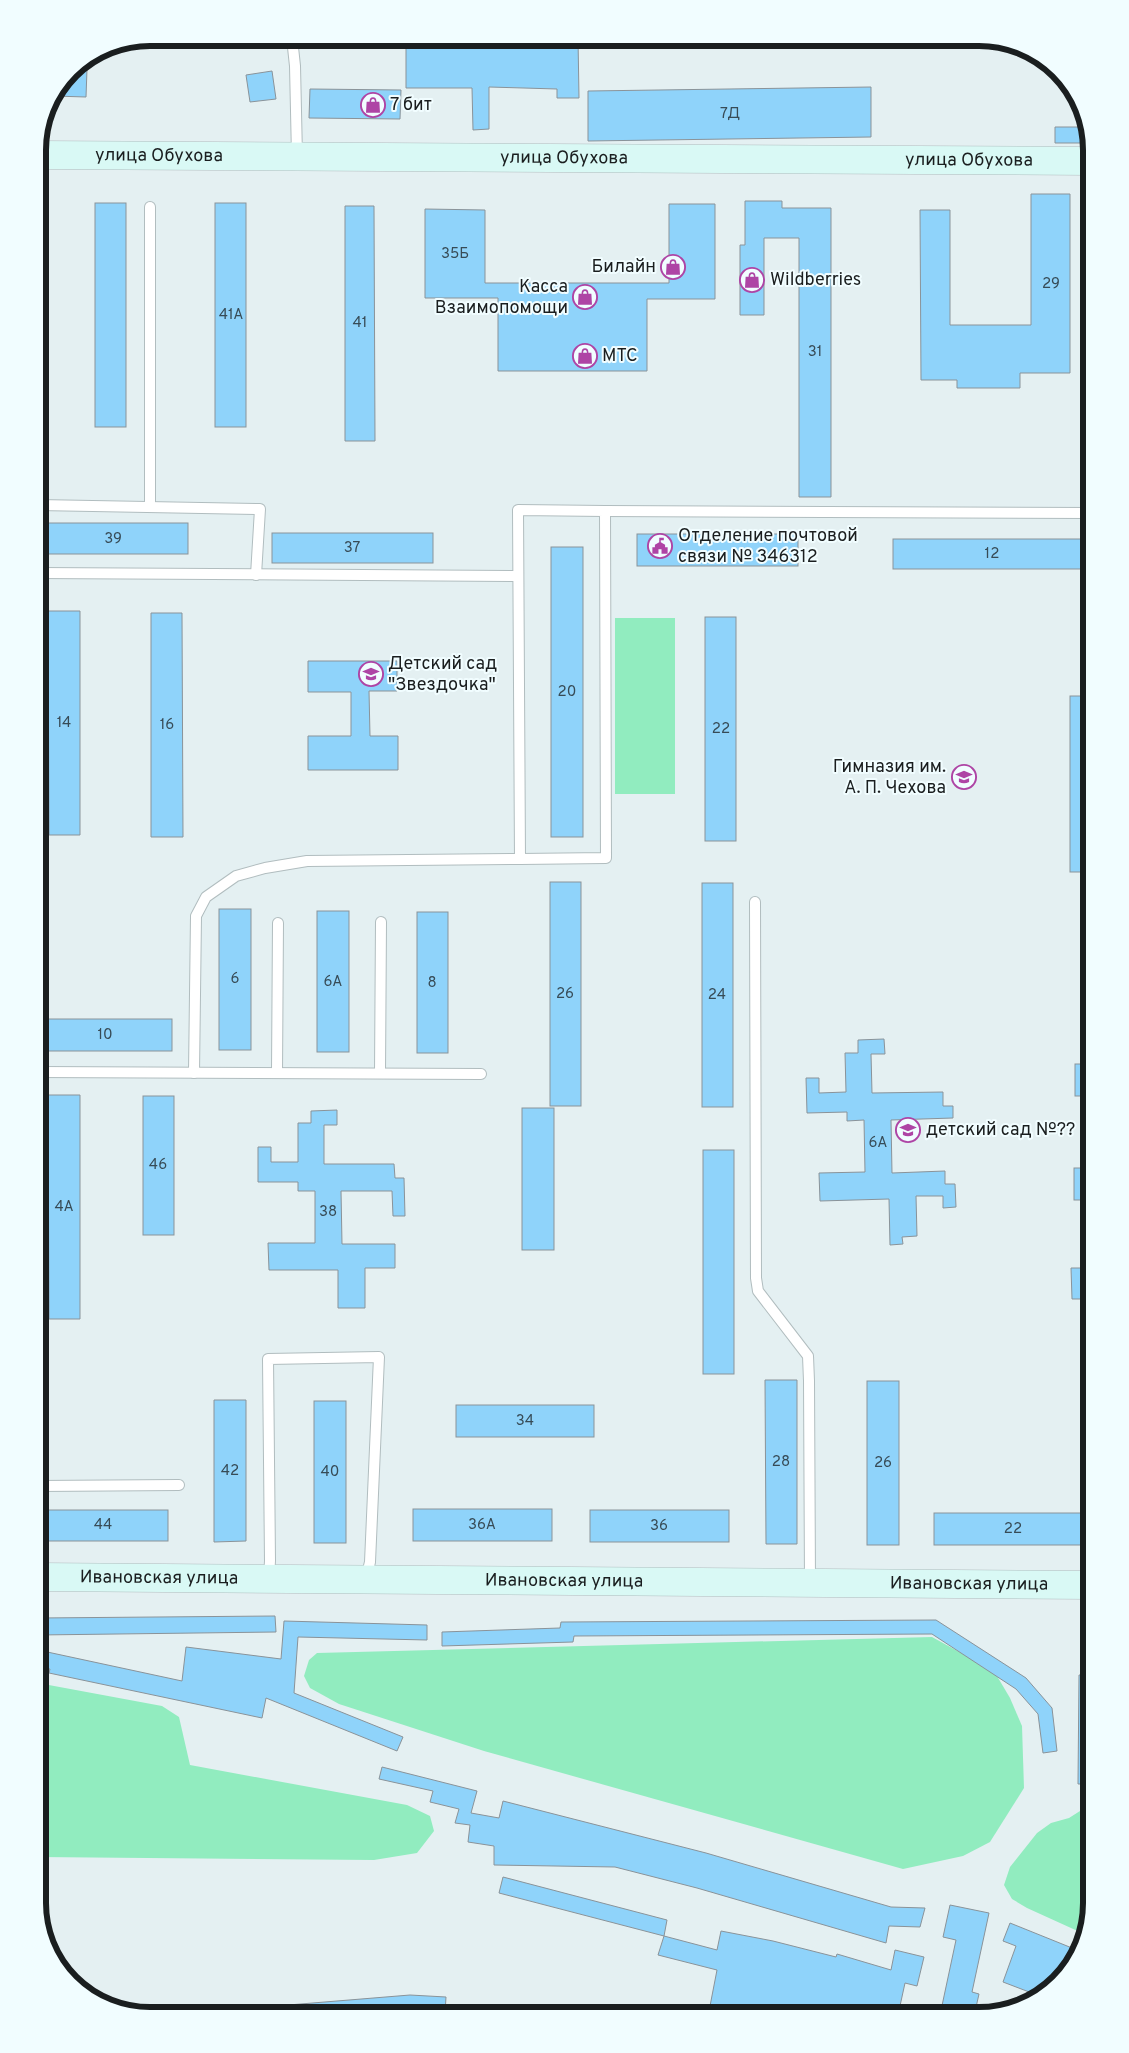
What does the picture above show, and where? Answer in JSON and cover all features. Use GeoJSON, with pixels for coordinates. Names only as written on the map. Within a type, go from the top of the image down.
{"type":"FeatureCollection","features":[{"type":"Feature","properties":{"kind":"street","name":"улица Обухова"},"geometry":{"type":"LineString","coordinates":[[46,155],[1083,161]]}},
{"type":"Feature","properties":{"kind":"street","name":"Ивановская улица"},"geometry":{"type":"LineString","coordinates":[[46,1577],[1083,1585]]}},
{"type":"Feature","properties":{"kind":"lane"},"geometry":{"type":"LineString","coordinates":[[293,46],[297,157]]}},
{"type":"Feature","properties":{"kind":"lane"},"geometry":{"type":"LineString","coordinates":[[150,207],[150,507]]}},
{"type":"Feature","properties":{"kind":"lane"},"geometry":{"type":"LineString","coordinates":[[46,505],[260,509],[256,575]]}},
{"type":"Feature","properties":{"kind":"lane"},"geometry":{"type":"LineString","coordinates":[[520,859],[518,510],[1083,513]]}},
{"type":"Feature","properties":{"kind":"lane"},"geometry":{"type":"LineString","coordinates":[[194,1073],[196,916],[206,897],[236,876],[265,868],[307,861],[606,858],[606,511]]}},
{"type":"Feature","properties":{"kind":"lane"},"geometry":{"type":"LineString","coordinates":[[46,573],[518,576]]}},
{"type":"Feature","properties":{"kind":"lane"},"geometry":{"type":"LineString","coordinates":[[755,902],[756,1278],[758,1291],[808,1356],[810,1381],[810,1583]]}},
{"type":"Feature","properties":{"kind":"lane"},"geometry":{"type":"LineString","coordinates":[[380,1073],[381,922]]}},
{"type":"Feature","properties":{"kind":"lane"},"geometry":{"type":"LineString","coordinates":[[277,1073],[278,923]]}},
{"type":"Feature","properties":{"kind":"lane"},"geometry":{"type":"LineString","coordinates":[[46,1072],[481,1074]]}},
{"type":"Feature","properties":{"kind":"lane"},"geometry":{"type":"LineString","coordinates":[[269,1579],[268,1359],[379,1357],[370,1562],[366,1579]]}},
{"type":"Feature","properties":{"kind":"lane"},"geometry":{"type":"LineString","coordinates":[[46,1486],[179,1485]]}},
{"type":"Feature","properties":{"kind":"green space"},"geometry":{"type":"Polygon","coordinates":[[[615,618],[675,618],[675,794],[615,794],[615,618]]]}},
{"type":"Feature","properties":{"kind":"green space"},"geometry":{"type":"Polygon","coordinates":[[[932,1637],[994,1671],[1010,1698],[1022,1726],[1024,1788],[990,1842],[963,1856],[903,1869],[484,1751],[339,1704],[310,1688],[304,1676],[309,1660],[317,1653],[932,1637]]]}},
{"type":"Feature","properties":{"kind":"green space"},"geometry":{"type":"Polygon","coordinates":[[[46,1684],[162,1706],[179,1717],[190,1765],[407,1805],[430,1816],[434,1831],[417,1853],[374,1860],[46,1857],[46,1684]]]}},
{"type":"Feature","properties":{"kind":"green space"},"geometry":{"type":"Polygon","coordinates":[[[1083,1809],[1083,1903],[1079,1931],[1027,1908],[1012,1899],[1004,1885],[1010,1867],[1037,1833],[1051,1823],[1069,1818],[1083,1809]]]}},
{"type":"Feature","properties":{"kind":"building"},"geometry":{"type":"Polygon","coordinates":[[[406,46],[578,46],[579,98],[557,98],[557,89],[489,87],[489,129],[473,130],[472,88],[406,88],[406,46]]]}},
{"type":"Feature","properties":{"kind":"building"},"geometry":{"type":"Polygon","coordinates":[[[87,69],[86,97],[62,96],[72,82],[87,69]]]}},
{"type":"Feature","properties":{"kind":"building"},"geometry":{"type":"Polygon","coordinates":[[[272,71],[276,99],[250,102],[246,75],[272,71]]]}},
{"type":"Feature","properties":{"kind":"building"},"geometry":{"type":"Polygon","coordinates":[[[871,87],[871,137],[588,141],[588,91],[871,87]]]}},
{"type":"Feature","properties":{"kind":"building"},"geometry":{"type":"Polygon","coordinates":[[[310,89],[401,90],[400,119],[309,118],[310,89]]]}},
{"type":"Feature","properties":{"kind":"building"},"geometry":{"type":"Polygon","coordinates":[[[1055,127],[1080,127],[1082,143],[1055,143],[1055,127]]]}},
{"type":"Feature","properties":{"kind":"building"},"geometry":{"type":"Polygon","coordinates":[[[1031,194],[1070,194],[1070,373],[1020,373],[1020,388],[957,388],[957,380],[921,380],[920,210],[950,210],[950,325],[1031,325],[1031,194]]]}},
{"type":"Feature","properties":{"kind":"building"},"geometry":{"type":"Polygon","coordinates":[[[745,201],[782,201],[782,208],[831,208],[831,497],[799,497],[799,238],[764,238],[764,315],[740,315],[740,245],[745,245],[745,201]]]}},
{"type":"Feature","properties":{"kind":"building"},"geometry":{"type":"Polygon","coordinates":[[[95,203],[126,203],[126,427],[95,427],[95,203]]]}},
{"type":"Feature","properties":{"kind":"building"},"geometry":{"type":"Polygon","coordinates":[[[215,203],[246,203],[246,427],[215,427],[215,203]]]}},
{"type":"Feature","properties":{"kind":"building"},"geometry":{"type":"Polygon","coordinates":[[[669,204],[715,204],[715,299],[647,299],[647,371],[498,371],[498,298],[425,298],[425,209],[485,210],[485,283],[669,283],[669,204]]]}},
{"type":"Feature","properties":{"kind":"building"},"geometry":{"type":"Polygon","coordinates":[[[345,206],[374,206],[375,441],[345,441],[345,206]]]}},
{"type":"Feature","properties":{"kind":"building"},"geometry":{"type":"Polygon","coordinates":[[[46,523],[188,523],[188,554],[46,554],[46,523]]]}},
{"type":"Feature","properties":{"kind":"building"},"geometry":{"type":"Polygon","coordinates":[[[272,533],[433,533],[433,563],[272,563],[272,533]]]}},
{"type":"Feature","properties":{"kind":"building"},"geometry":{"type":"Polygon","coordinates":[[[637,534],[798,534],[798,566],[637,566],[637,534]]]}},
{"type":"Feature","properties":{"kind":"building"},"geometry":{"type":"Polygon","coordinates":[[[893,539],[1083,539],[1083,569],[893,569],[893,539]]]}},
{"type":"Feature","properties":{"kind":"building"},"geometry":{"type":"Polygon","coordinates":[[[551,547],[583,547],[583,837],[551,837],[551,547]]]}},
{"type":"Feature","properties":{"kind":"building"},"geometry":{"type":"Polygon","coordinates":[[[48,611],[80,611],[80,835],[49,835],[48,611]]]}},
{"type":"Feature","properties":{"kind":"building"},"geometry":{"type":"Polygon","coordinates":[[[151,613],[182,613],[183,837],[151,837],[151,613]]]}},
{"type":"Feature","properties":{"kind":"building"},"geometry":{"type":"Polygon","coordinates":[[[705,617],[736,617],[736,841],[705,841],[705,617]]]}},
{"type":"Feature","properties":{"kind":"building"},"geometry":{"type":"Polygon","coordinates":[[[308,661],[397,661],[397,691],[369,691],[370,736],[398,736],[398,770],[308,770],[308,736],[351,736],[351,692],[308,692],[308,661]]]}},
{"type":"Feature","properties":{"kind":"building"},"geometry":{"type":"Polygon","coordinates":[[[1070,696],[1083,696],[1083,872],[1070,872],[1070,696]]]}},
{"type":"Feature","properties":{"kind":"building"},"geometry":{"type":"Polygon","coordinates":[[[550,882],[581,882],[581,1106],[550,1106],[550,882]]]}},
{"type":"Feature","properties":{"kind":"building"},"geometry":{"type":"Polygon","coordinates":[[[702,883],[733,883],[733,1107],[702,1107],[702,883]]]}},
{"type":"Feature","properties":{"kind":"building"},"geometry":{"type":"Polygon","coordinates":[[[219,909],[251,909],[251,1050],[219,1050],[219,909]]]}},
{"type":"Feature","properties":{"kind":"building"},"geometry":{"type":"Polygon","coordinates":[[[317,911],[349,911],[349,1052],[317,1052],[317,911]]]}},
{"type":"Feature","properties":{"kind":"building"},"geometry":{"type":"Polygon","coordinates":[[[417,912],[448,912],[448,1053],[417,1053],[417,912]]]}},
{"type":"Feature","properties":{"kind":"building"},"geometry":{"type":"Polygon","coordinates":[[[46,1019],[172,1019],[172,1051],[46,1051],[46,1019]]]}},
{"type":"Feature","properties":{"kind":"building"},"geometry":{"type":"Polygon","coordinates":[[[884,1039],[885,1054],[871,1054],[872,1093],[943,1092],[943,1106],[953,1106],[953,1118],[891,1120],[892,1173],[945,1171],[945,1184],[955,1184],[956,1207],[943,1208],[943,1196],[916,1196],[917,1236],[902,1237],[903,1244],[890,1245],[889,1199],[820,1201],[819,1173],[865,1172],[864,1120],[847,1121],[847,1112],[807,1113],[806,1078],[819,1078],[819,1093],[846,1092],[845,1053],[858,1053],[858,1040],[884,1039]]]}},
{"type":"Feature","properties":{"kind":"building"},"geometry":{"type":"Polygon","coordinates":[[[1075,1064],[1083,1064],[1083,1096],[1075,1096],[1075,1064]]]}},
{"type":"Feature","properties":{"kind":"building"},"geometry":{"type":"Polygon","coordinates":[[[48,1095],[80,1095],[80,1319],[49,1319],[48,1095]]]}},
{"type":"Feature","properties":{"kind":"building"},"geometry":{"type":"Polygon","coordinates":[[[143,1096],[174,1096],[174,1235],[143,1235],[143,1096]]]}},
{"type":"Feature","properties":{"kind":"building"},"geometry":{"type":"Polygon","coordinates":[[[522,1108],[554,1108],[554,1250],[522,1250],[522,1108]]]}},
{"type":"Feature","properties":{"kind":"building"},"geometry":{"type":"Polygon","coordinates":[[[337,1110],[337,1125],[324,1125],[324,1164],[394,1164],[395,1178],[404,1178],[405,1216],[393,1216],[392,1191],[341,1191],[342,1244],[395,1244],[395,1268],[365,1268],[365,1308],[338,1308],[338,1270],[269,1270],[268,1243],[315,1243],[315,1191],[298,1191],[298,1182],[258,1182],[258,1147],[271,1147],[271,1162],[298,1162],[298,1123],[311,1123],[311,1111],[337,1110]]]}},
{"type":"Feature","properties":{"kind":"building"},"geometry":{"type":"Polygon","coordinates":[[[703,1150],[734,1150],[734,1374],[703,1374],[703,1150]]]}},
{"type":"Feature","properties":{"kind":"building"},"geometry":{"type":"Polygon","coordinates":[[[1074,1168],[1083,1168],[1083,1200],[1074,1200],[1074,1168]]]}},
{"type":"Feature","properties":{"kind":"building"},"geometry":{"type":"Polygon","coordinates":[[[1071,1268],[1083,1268],[1083,1299],[1072,1299],[1071,1268]]]}},
{"type":"Feature","properties":{"kind":"building"},"geometry":{"type":"Polygon","coordinates":[[[765,1380],[797,1380],[797,1544],[766,1544],[765,1380]]]}},
{"type":"Feature","properties":{"kind":"building"},"geometry":{"type":"Polygon","coordinates":[[[867,1381],[899,1381],[899,1545],[867,1545],[867,1381]]]}},
{"type":"Feature","properties":{"kind":"building"},"geometry":{"type":"Polygon","coordinates":[[[214,1400],[246,1400],[246,1541],[214,1542],[214,1400]]]}},
{"type":"Feature","properties":{"kind":"building"},"geometry":{"type":"Polygon","coordinates":[[[314,1401],[346,1401],[346,1543],[314,1543],[314,1401]]]}},
{"type":"Feature","properties":{"kind":"building"},"geometry":{"type":"Polygon","coordinates":[[[456,1405],[594,1405],[594,1437],[456,1437],[456,1405]]]}},
{"type":"Feature","properties":{"kind":"building"},"geometry":{"type":"Polygon","coordinates":[[[413,1509],[552,1509],[552,1541],[413,1541],[413,1509]]]}},
{"type":"Feature","properties":{"kind":"building"},"geometry":{"type":"Polygon","coordinates":[[[46,1510],[168,1510],[168,1541],[46,1541],[46,1510]]]}},
{"type":"Feature","properties":{"kind":"building"},"geometry":{"type":"Polygon","coordinates":[[[590,1510],[729,1510],[729,1542],[590,1542],[590,1510]]]}},
{"type":"Feature","properties":{"kind":"building"},"geometry":{"type":"Polygon","coordinates":[[[934,1513],[1083,1513],[1083,1545],[934,1545],[934,1513]]]}},
{"type":"Feature","properties":{"kind":"building"},"geometry":{"type":"Polygon","coordinates":[[[275,1616],[276,1632],[46,1635],[46,1618],[275,1616]]]}},
{"type":"Feature","properties":{"kind":"building"},"geometry":{"type":"Polygon","coordinates":[[[936,1620],[1026,1678],[1052,1708],[1057,1751],[1043,1753],[1038,1714],[1016,1689],[932,1634],[574,1636],[573,1642],[442,1646],[442,1632],[560,1628],[561,1622],[936,1620]]]}},
{"type":"Feature","properties":{"kind":"building"},"geometry":{"type":"Polygon","coordinates":[[[284,1621],[427,1625],[427,1640],[298,1637],[294,1693],[403,1737],[397,1751],[266,1698],[262,1718],[49,1673],[50,1669],[46,1669],[46,1652],[182,1681],[186,1647],[281,1659],[284,1621]]]}},
{"type":"Feature","properties":{"kind":"building"},"geometry":{"type":"Polygon","coordinates":[[[1079,1675],[1083,1675],[1083,1784],[1078,1784],[1079,1675]]]}},
{"type":"Feature","properties":{"kind":"building"},"geometry":{"type":"Polygon","coordinates":[[[382,1767],[477,1791],[471,1813],[499,1818],[503,1801],[706,1853],[891,1907],[925,1908],[920,1927],[889,1926],[886,1943],[697,1888],[615,1867],[494,1865],[494,1846],[468,1842],[470,1825],[455,1823],[459,1809],[430,1802],[433,1791],[379,1779],[382,1767]]]}},
{"type":"Feature","properties":{"kind":"building"},"geometry":{"type":"Polygon","coordinates":[[[503,1877],[667,1920],[664,1936],[499,1893],[503,1877]]]}},
{"type":"Feature","properties":{"kind":"building"},"geometry":{"type":"Polygon","coordinates":[[[950,1905],[989,1913],[972,1992],[979,1994],[976,2007],[942,2007],[956,1940],[943,1937],[950,1905]]]}},
{"type":"Feature","properties":{"kind":"building"},"geometry":{"type":"Polygon","coordinates":[[[1010,1923],[1072,1948],[1057,1971],[1031,1993],[1003,1982],[1016,1946],[1003,1941],[1010,1923]]]}},
{"type":"Feature","properties":{"kind":"building"},"geometry":{"type":"Polygon","coordinates":[[[721,1931],[773,1941],[836,1957],[837,1954],[891,1970],[895,1950],[924,1957],[917,1986],[905,1983],[900,2007],[715,2007],[710,2006],[717,1970],[658,1955],[664,1936],[717,1950],[721,1931]]]}},
{"type":"Feature","properties":{"kind":"building"},"geometry":{"type":"Polygon","coordinates":[[[410,1995],[446,1997],[445,2007],[276,2006],[410,1995]]]}},
{"type":"Feature","properties":{"kind":"place","name":"7 бит"},"geometry":{"type":"Point","coordinates":[373,105]}},
{"type":"Feature","properties":{"kind":"place","name":"Билайн"},"geometry":{"type":"Point","coordinates":[673,267]}},
{"type":"Feature","properties":{"kind":"place","name":"Wildberries"},"geometry":{"type":"Point","coordinates":[752,280]}},
{"type":"Feature","properties":{"kind":"place","name":"Касса Взаимопомощи"},"geometry":{"type":"Point","coordinates":[585,297]}},
{"type":"Feature","properties":{"kind":"place","name":"МТС"},"geometry":{"type":"Point","coordinates":[585,356]}},
{"type":"Feature","properties":{"kind":"place","name":"Отделение почтовой связи № 346312"},"geometry":{"type":"Point","coordinates":[660,546]}},
{"type":"Feature","properties":{"kind":"place","name":"Детский сад \"Звездочка\""},"geometry":{"type":"Point","coordinates":[371,674]}},
{"type":"Feature","properties":{"kind":"place","name":"Гимназия им. А. П. Чехова"},"geometry":{"type":"Point","coordinates":[964,777]}},
{"type":"Feature","properties":{"kind":"place","name":"детский сад №??"},"geometry":{"type":"Point","coordinates":[908,1130]}}]}
